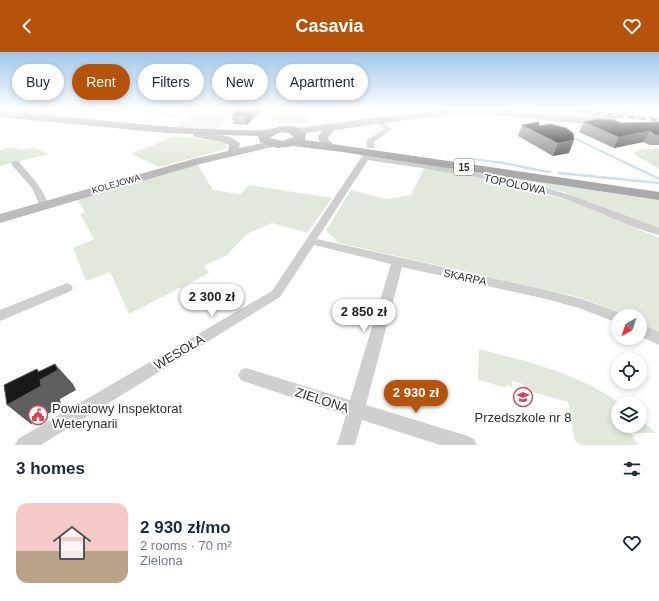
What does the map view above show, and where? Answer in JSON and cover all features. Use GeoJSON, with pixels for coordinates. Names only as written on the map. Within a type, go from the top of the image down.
{"type":"FeatureCollection","features":[{"type":"Feature","properties":{"kind":"main road","name":"15"},"geometry":{"type":"LineString","coordinates":[[122,127],[146,131],[267,139]]}},
{"type":"Feature","properties":{"kind":"main road","name":"15"},"geometry":{"type":"LineString","coordinates":[[159,127],[267,139],[283,144],[297,136],[335,146],[659,196]]}},
{"type":"Feature","properties":{"kind":"street"},"geometry":{"type":"LineString","coordinates":[[297,136],[344,127]]}},
{"type":"Feature","properties":{"kind":"street"},"geometry":{"type":"LineString","coordinates":[[297,136],[347,127]]}},
{"type":"Feature","properties":{"kind":"street","name":"WESOŁA"},"geometry":{"type":"LineString","coordinates":[[24,445],[36,440],[276,294],[368,151],[371,141],[388,130],[389,129],[387,127]]}},
{"type":"Feature","properties":{"kind":"street"},"geometry":{"type":"LineString","coordinates":[[330,130],[323,136],[324,141],[335,146]]}},
{"type":"Feature","properties":{"kind":"street"},"geometry":{"type":"LineString","coordinates":[[198,135],[230,140],[235,144],[233,152]]}},
{"type":"Feature","properties":{"kind":"street","name":"KOLEJOWA"},"geometry":{"type":"LineString","coordinates":[[0,219],[130,180],[233,152],[267,139]]}},
{"type":"Feature","properties":{"kind":"street","name":"TOPOLOWA"},"geometry":{"type":"LineString","coordinates":[[368,151],[536,188],[570,198],[659,232]]}},
{"type":"Feature","properties":{"kind":"street"},"geometry":{"type":"LineString","coordinates":[[15,163],[35,186],[43,199],[44,206]]}},
{"type":"Feature","properties":{"kind":"street","name":"SKARPA"},"geometry":{"type":"LineString","coordinates":[[310,241],[397,262],[561,297],[592,306],[611,315]]}},
{"type":"Feature","properties":{"kind":"street"},"geometry":{"type":"LineString","coordinates":[[346,445],[397,262]]}},
{"type":"Feature","properties":{"kind":"street"},"geometry":{"type":"LineString","coordinates":[[0,316],[67,288]]}},
{"type":"Feature","properties":{"kind":"street"},"geometry":{"type":"LineString","coordinates":[[647,333],[659,339]]}},
{"type":"Feature","properties":{"kind":"street","name":"ZIELONA"},"geometry":{"type":"LineString","coordinates":[[246,375],[356,411],[468,445]]}},
{"type":"Feature","properties":{"kind":"shaded area"},"geometry":{"type":"Polygon","coordinates":[[[183,127],[217,127],[215,129],[183,127]]]}},
{"type":"Feature","properties":{"kind":"shaded area"},"geometry":{"type":"Polygon","coordinates":[[[175,136],[226,143],[226,149],[159,167],[131,154],[175,136]]]}},
{"type":"Feature","properties":{"kind":"shaded area"},"geometry":{"type":"Polygon","coordinates":[[[11,147],[23,150],[30,148],[36,149],[48,154],[0,166],[0,150],[11,147]]]}},
{"type":"Feature","properties":{"kind":"shaded area"},"geometry":{"type":"Polygon","coordinates":[[[659,148],[659,169],[634,154],[642,149],[659,148]]]}},
{"type":"Feature","properties":{"kind":"shaded area"},"geometry":{"type":"Polygon","coordinates":[[[197,164],[213,190],[240,194],[249,185],[332,198],[307,233],[272,223],[247,234],[227,255],[204,266],[209,273],[129,314],[110,272],[86,281],[73,248],[94,239],[80,214],[85,212],[77,199],[197,164]]]}},
{"type":"Feature","properties":{"kind":"shaded area"},"geometry":{"type":"Polygon","coordinates":[[[425,167],[502,183],[574,202],[659,238],[659,332],[647,326],[647,309],[611,309],[582,298],[339,243],[326,230],[351,190],[387,199],[411,195],[425,167]]]}},
{"type":"Feature","properties":{"kind":"shaded area"},"geometry":{"type":"Polygon","coordinates":[[[445,167],[659,199],[659,230],[568,195],[564,192],[445,167]]]}},
{"type":"Feature","properties":{"kind":"shaded area"},"geometry":{"type":"Polygon","coordinates":[[[479,349],[535,364],[570,376],[611,398],[611,433],[631,433],[638,445],[580,445],[575,441],[568,402],[524,390],[523,384],[512,381],[512,387],[506,385],[506,388],[478,380],[479,349]]]}},
{"type":"Feature","properties":{"kind":"shaded area"},"geometry":{"type":"Polygon","coordinates":[[[647,425],[656,433],[647,433],[647,425]]]}},
{"type":"Feature","properties":{"kind":"building"},"geometry":{"type":"Polygon","coordinates":[[[527,127],[563,127],[573,133],[574,140],[558,143],[527,127]]]}},
{"type":"Feature","properties":{"kind":"building"},"geometry":{"type":"Polygon","coordinates":[[[596,127],[659,127],[659,135],[656,135],[650,131],[619,137],[596,127]]]}},
{"type":"Feature","properties":{"kind":"building"},"geometry":{"type":"Polygon","coordinates":[[[55,364],[58,370],[40,380],[41,386],[7,405],[4,385],[37,369],[38,372],[55,364]]]}},
{"type":"Feature","properties":{"kind":"waterway"},"geometry":{"type":"LineString","coordinates":[[576,139],[626,163]]}},
{"type":"Feature","properties":{"kind":"waterway"},"geometry":{"type":"LineString","coordinates":[[472,159],[496,162]]}},
{"type":"Feature","properties":{"kind":"waterway"},"geometry":{"type":"LineString","coordinates":[[496,162],[504,163]]}},
{"type":"Feature","properties":{"kind":"waterway"},"geometry":{"type":"LineString","coordinates":[[496,162],[550,172]]}},
{"type":"Feature","properties":{"kind":"waterway"},"geometry":{"type":"LineString","coordinates":[[624,162],[659,179]]}},
{"type":"Feature","properties":{"kind":"waterway"},"geometry":{"type":"LineString","coordinates":[[559,173],[659,183]]}},
{"type":"Feature","properties":{"kind":"place","name":"Przedszkole nr 8"},"geometry":{"type":"Point","coordinates":[523,397]}},
{"type":"Feature","properties":{"kind":"place","name":"Powiatowy Inspektorat Weterynarii"},"geometry":{"type":"Point","coordinates":[38,415]}}]}
